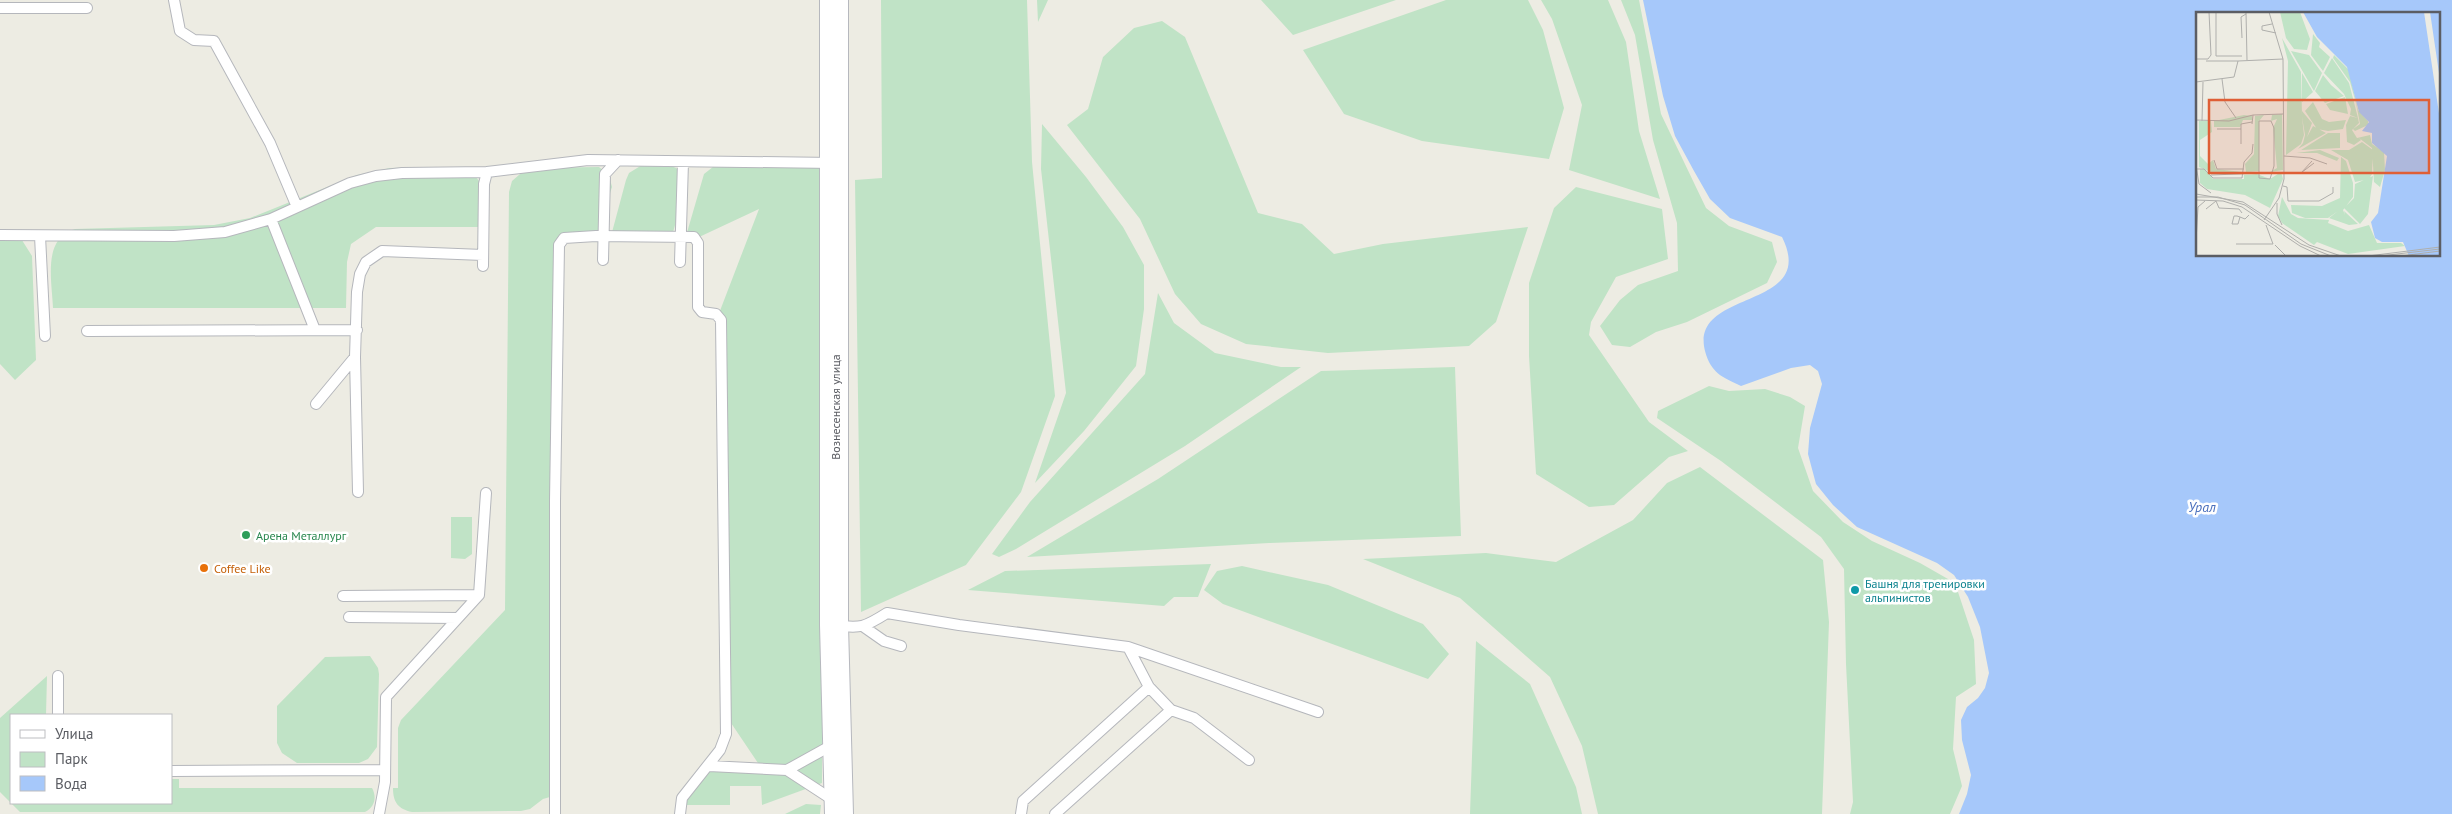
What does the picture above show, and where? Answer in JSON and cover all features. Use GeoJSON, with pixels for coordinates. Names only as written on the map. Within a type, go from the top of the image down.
{"type":"FeatureCollection","features":[{"type":"Feature","properties":{"kind":"main road","name":"Вознесенская улица"},"geometry":{"type":"LineString","coordinates":[[834,0],[834,625],[839,809]]}},
{"type":"Feature","properties":{"kind":"lane"},"geometry":{"type":"LineString","coordinates":[[174,0],[180,31],[194,40],[214,42],[270,143],[297,207]]}},
{"type":"Feature","properties":{"kind":"lane"},"geometry":{"type":"LineString","coordinates":[[0,8],[87,8]]}},
{"type":"Feature","properties":{"kind":"lane"},"geometry":{"type":"LineString","coordinates":[[0,235],[174,236],[225,232],[271,218],[350,183],[376,176],[402,173],[487,172],[588,160],[835,163]]}},
{"type":"Feature","properties":{"kind":"lane"},"geometry":{"type":"LineString","coordinates":[[603,260],[605,174],[618,160]]}},
{"type":"Feature","properties":{"kind":"lane"},"geometry":{"type":"LineString","coordinates":[[680,262],[683,162]]}},
{"type":"Feature","properties":{"kind":"lane"},"geometry":{"type":"LineString","coordinates":[[483,266],[484,184],[487,172]]}},
{"type":"Feature","properties":{"kind":"lane"},"geometry":{"type":"LineString","coordinates":[[271,218],[315,330]]}},
{"type":"Feature","properties":{"kind":"lane"},"geometry":{"type":"LineString","coordinates":[[40,236],[45,336]]}},
{"type":"Feature","properties":{"kind":"lane"},"geometry":{"type":"LineString","coordinates":[[555,814],[557,782],[555,500],[559,246],[561,239],[566,237],[603,236],[694,237],[698,240],[698,307],[702,312],[716,314],[721,320],[726,734],[720,750],[682,798],[680,814]]}},
{"type":"Feature","properties":{"kind":"lane"},"geometry":{"type":"LineString","coordinates":[[358,492],[354,357],[357,330],[357,292],[360,274],[366,262],[382,251],[483,254]]}},
{"type":"Feature","properties":{"kind":"lane"},"geometry":{"type":"LineString","coordinates":[[87,331],[357,330]]}},
{"type":"Feature","properties":{"kind":"lane"},"geometry":{"type":"LineString","coordinates":[[316,404],[354,357]]}},
{"type":"Feature","properties":{"kind":"lane"},"geometry":{"type":"LineString","coordinates":[[379,814],[385,770],[386,696],[479,595],[486,493]]}},
{"type":"Feature","properties":{"kind":"lane"},"geometry":{"type":"LineString","coordinates":[[343,596],[479,595]]}},
{"type":"Feature","properties":{"kind":"lane"},"geometry":{"type":"LineString","coordinates":[[834,625],[856,629],[864,627],[887,613],[959,625],[1128,647],[1318,712]]}},
{"type":"Feature","properties":{"kind":"lane"},"geometry":{"type":"LineString","coordinates":[[349,618],[458,618]]}},
{"type":"Feature","properties":{"kind":"lane"},"geometry":{"type":"LineString","coordinates":[[864,627],[884,641],[901,646]]}},
{"type":"Feature","properties":{"kind":"lane"},"geometry":{"type":"LineString","coordinates":[[1128,647],[1149,687],[1171,710],[1194,718],[1249,760]]}},
{"type":"Feature","properties":{"kind":"lane"},"geometry":{"type":"LineString","coordinates":[[58,676],[58,714]]}},
{"type":"Feature","properties":{"kind":"lane"},"geometry":{"type":"LineString","coordinates":[[1021,814],[1023,801],[1149,687]]}},
{"type":"Feature","properties":{"kind":"lane"},"geometry":{"type":"LineString","coordinates":[[1055,814],[1171,710]]}},
{"type":"Feature","properties":{"kind":"lane"},"geometry":{"type":"LineString","coordinates":[[708,766],[787,770],[837,742]]}},
{"type":"Feature","properties":{"kind":"lane"},"geometry":{"type":"LineString","coordinates":[[172,770],[385,770]]}},
{"type":"Feature","properties":{"kind":"lane"},"geometry":{"type":"LineString","coordinates":[[787,770],[839,809]]}},
{"type":"Feature","properties":{"kind":"green space"},"geometry":{"type":"Polygon","coordinates":[[[881,0],[1027,0],[1032,162],[1055,396],[1021,492],[966,565],[861,612],[855,180],[882,178],[881,0]]]}},
{"type":"Feature","properties":{"kind":"green space"},"geometry":{"type":"Polygon","coordinates":[[[1037,0],[1048,0],[1038,22],[1037,0]]]}},
{"type":"Feature","properties":{"kind":"green space"},"geometry":{"type":"Polygon","coordinates":[[[1261,0],[1396,0],[1293,35],[1261,0]]]}},
{"type":"Feature","properties":{"kind":"green space"},"geometry":{"type":"Polygon","coordinates":[[[1446,0],[1528,0],[1543,30],[1564,108],[1549,159],[1422,141],[1344,114],[1303,50],[1446,0]]]}},
{"type":"Feature","properties":{"kind":"green space"},"geometry":{"type":"Polygon","coordinates":[[[1541,0],[1608,0],[1626,42],[1639,131],[1660,199],[1569,170],[1582,105],[1552,19],[1541,0]]]}},
{"type":"Feature","properties":{"kind":"green space"},"geometry":{"type":"Polygon","coordinates":[[[1621,0],[1639,0],[1661,114],[1706,208],[1729,226],[1772,242],[1777,262],[1767,283],[1687,322],[1656,332],[1630,347],[1612,345],[1600,326],[1620,300],[1638,285],[1678,271],[1677,223],[1653,140],[1635,35],[1621,0]]]}},
{"type":"Feature","properties":{"kind":"green space"},"geometry":{"type":"Polygon","coordinates":[[[1162,21],[1185,37],[1258,213],[1302,224],[1334,254],[1383,244],[1528,227],[1496,322],[1469,346],[1328,353],[1246,344],[1201,324],[1175,294],[1140,219],[1067,125],[1088,109],[1103,57],[1134,28],[1162,21]]]}},
{"type":"Feature","properties":{"kind":"green space"},"geometry":{"type":"Polygon","coordinates":[[[1042,124],[1086,177],[1123,227],[1144,265],[1144,309],[1136,366],[1084,431],[1035,483],[1066,393],[1041,169],[1042,124]]]}},
{"type":"Feature","properties":{"kind":"green space"},"geometry":{"type":"Polygon","coordinates":[[[718,163],[821,167],[824,193],[822,783],[762,805],[761,786],[730,786],[730,805],[680,805],[709,766],[760,766],[727,717],[718,316],[759,209],[697,238],[686,236],[704,174],[718,163]]]}},
{"type":"Feature","properties":{"kind":"green space"},"geometry":{"type":"Polygon","coordinates":[[[642,165],[675,167],[684,175],[687,182],[672,236],[611,236],[629,173],[642,165]]]}},
{"type":"Feature","properties":{"kind":"green space"},"geometry":{"type":"Polygon","coordinates":[[[459,167],[469,172],[481,184],[484,199],[483,227],[376,227],[351,244],[347,262],[346,308],[53,308],[51,262],[53,251],[58,241],[65,234],[75,229],[214,225],[250,218],[357,175],[390,168],[459,167]]]}},
{"type":"Feature","properties":{"kind":"green space"},"geometry":{"type":"Polygon","coordinates":[[[599,167],[609,175],[612,187],[596,236],[561,239],[557,795],[543,799],[530,809],[521,811],[407,811],[397,804],[393,793],[393,788],[398,788],[398,728],[401,720],[505,610],[509,192],[512,181],[527,168],[599,167]]]}},
{"type":"Feature","properties":{"kind":"green space"},"geometry":{"type":"Polygon","coordinates":[[[1576,187],[1662,209],[1668,259],[1616,277],[1591,322],[1589,335],[1649,422],[1688,451],[1669,457],[1614,505],[1589,507],[1536,474],[1529,356],[1529,283],[1554,208],[1576,187]]]}},
{"type":"Feature","properties":{"kind":"green space"},"geometry":{"type":"Polygon","coordinates":[[[0,234],[20,237],[32,256],[36,360],[15,380],[0,364],[0,234]]]}},
{"type":"Feature","properties":{"kind":"green space"},"geometry":{"type":"Polygon","coordinates":[[[1158,293],[1174,323],[1215,353],[1281,367],[1301,367],[1185,446],[1016,549],[999,557],[992,554],[1030,502],[1145,374],[1158,293]]]}},
{"type":"Feature","properties":{"kind":"green space"},"geometry":{"type":"Polygon","coordinates":[[[1455,367],[1461,536],[1269,543],[1027,557],[1158,479],[1321,371],[1455,367]]]}},
{"type":"Feature","properties":{"kind":"green space"},"geometry":{"type":"Polygon","coordinates":[[[1709,386],[1729,391],[1765,389],[1790,397],[1805,406],[1798,448],[1813,491],[1843,522],[1872,541],[1920,563],[1955,583],[1974,640],[1976,684],[1956,697],[1953,749],[1962,786],[1950,814],[1850,814],[1853,802],[1846,664],[1844,569],[1821,537],[1721,461],[1657,418],[1658,411],[1709,386]]]}},
{"type":"Feature","properties":{"kind":"green space"},"geometry":{"type":"Polygon","coordinates":[[[1700,467],[1823,560],[1829,622],[1822,814],[1598,814],[1582,746],[1550,677],[1460,598],[1363,559],[1486,553],[1556,562],[1633,520],[1667,483],[1700,467]]]}},
{"type":"Feature","properties":{"kind":"green space"},"geometry":{"type":"Polygon","coordinates":[[[451,517],[472,517],[472,554],[465,559],[451,558],[451,517]]]}},
{"type":"Feature","properties":{"kind":"green space"},"geometry":{"type":"Polygon","coordinates":[[[1211,564],[1198,597],[1174,597],[1164,606],[968,590],[1005,571],[1211,564]]]}},
{"type":"Feature","properties":{"kind":"green space"},"geometry":{"type":"Polygon","coordinates":[[[1242,566],[1328,585],[1423,624],[1449,654],[1428,679],[1223,604],[1204,590],[1217,571],[1242,566]]]}},
{"type":"Feature","properties":{"kind":"green space"},"geometry":{"type":"Polygon","coordinates":[[[1476,641],[1530,684],[1576,787],[1582,814],[1470,814],[1476,641]]]}},
{"type":"Feature","properties":{"kind":"green space"},"geometry":{"type":"Polygon","coordinates":[[[370,656],[378,668],[379,674],[377,747],[368,759],[359,763],[297,763],[282,753],[277,743],[277,706],[325,657],[370,656]]]}},
{"type":"Feature","properties":{"kind":"green space"},"geometry":{"type":"Polygon","coordinates":[[[47,676],[46,714],[10,714],[10,802],[0,792],[0,718],[47,676]]]}},
{"type":"Feature","properties":{"kind":"green space"},"geometry":{"type":"Polygon","coordinates":[[[172,779],[179,779],[179,788],[372,788],[375,798],[373,805],[365,812],[20,812],[12,804],[172,804],[172,779]]]}},
{"type":"Feature","properties":{"kind":"green space"},"geometry":{"type":"Polygon","coordinates":[[[806,804],[821,805],[820,814],[785,814],[806,804]]]}},
{"type":"Feature","properties":{"kind":"water","name":"Урал"},"geometry":{"type":"Polygon","coordinates":[[[1643,0],[2452,0],[2452,814],[1959,814],[1967,794],[1971,775],[1962,740],[1961,720],[1967,707],[1978,698],[1985,688],[1989,673],[1980,627],[1968,597],[1954,575],[1937,563],[1857,527],[1833,505],[1816,484],[1808,454],[1810,428],[1822,384],[1818,371],[1810,365],[1791,368],[1741,386],[1723,377],[1710,364],[1705,351],[1705,331],[1715,317],[1770,289],[1783,277],[1789,261],[1782,237],[1730,218],[1710,199],[1675,136],[1663,96],[1643,0]]]}},
{"type":"Feature","properties":{"kind":"place","name":"Арена Металлург"},"geometry":{"type":"Point","coordinates":[246,535]}},
{"type":"Feature","properties":{"kind":"place","name":"Coffee Like"},"geometry":{"type":"Point","coordinates":[204,568]}},
{"type":"Feature","properties":{"kind":"place","name":"Башня для тренировки альпинистов"},"geometry":{"type":"Point","coordinates":[1855,590]}}]}
